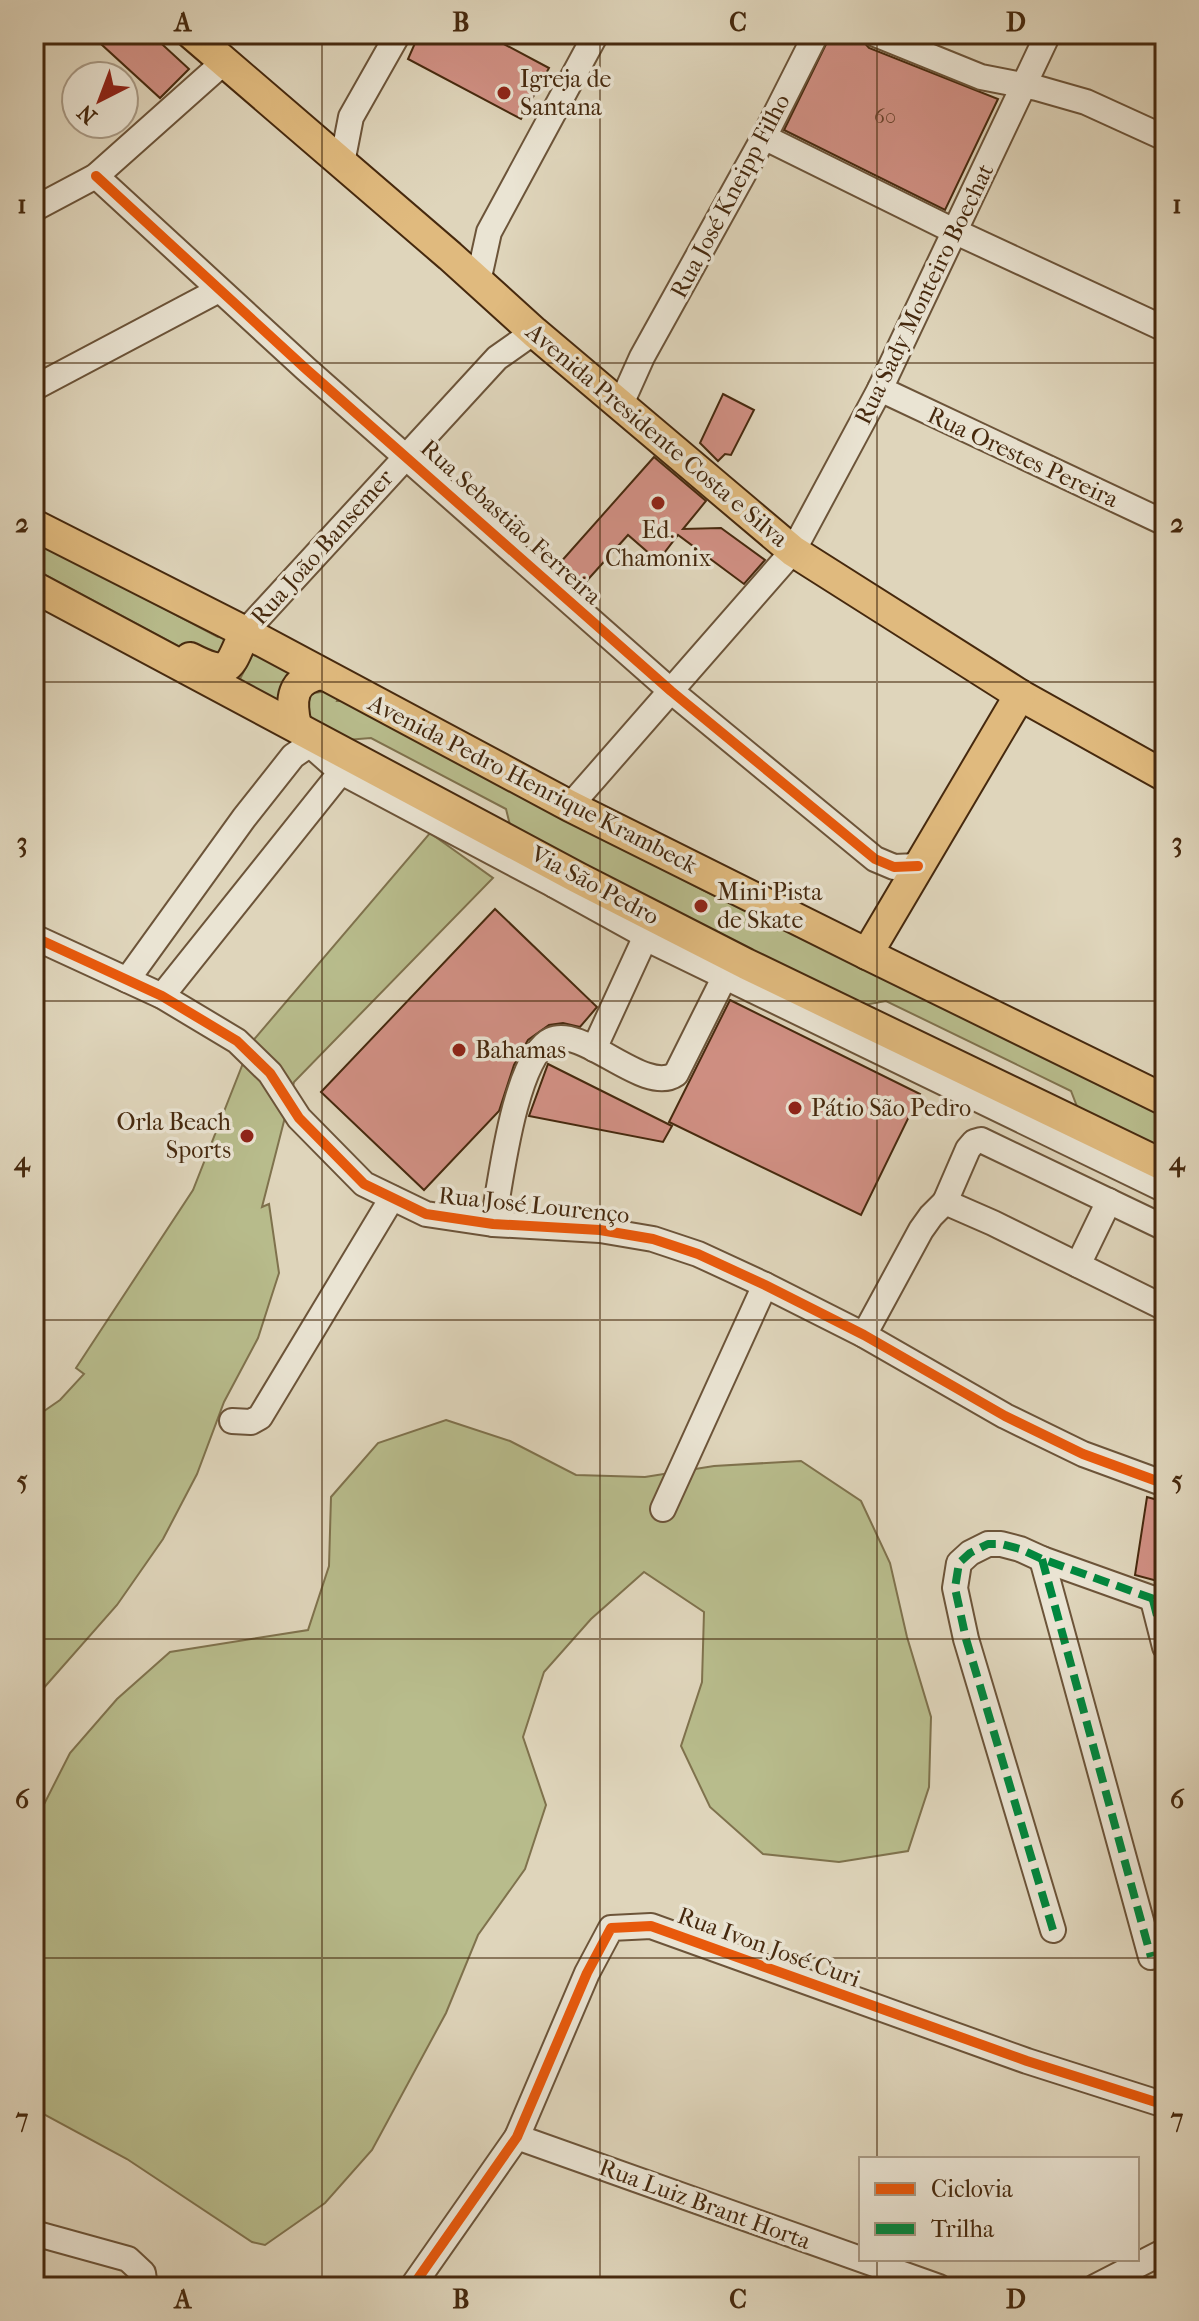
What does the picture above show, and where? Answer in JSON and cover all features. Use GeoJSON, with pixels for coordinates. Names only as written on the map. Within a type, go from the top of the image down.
{"type":"FeatureCollection","features":[{"type":"Feature","properties":{"kind":"main road","name":"Avenida Presidente Costa e Silva"},"geometry":{"type":"LineString","coordinates":[[192,34],[620,406],[793,551],[1020,695],[1165,776]]}},
{"type":"Feature","properties":{"kind":"main road","name":"Avenida Pedro Henrique Krambeck"},"geometry":{"type":"LineString","coordinates":[[34,525],[245,632],[570,806],[1165,1100]]}},
{"type":"Feature","properties":{"kind":"main road"},"geometry":{"type":"LineString","coordinates":[[34,585],[46,584],[210,668],[222,670],[230,665],[245,632]]}},
{"type":"Feature","properties":{"kind":"main road","name":"Via São Pedro"},"geometry":{"type":"LineString","coordinates":[[34,585],[566,881],[736,970],[1165,1166]]}},
{"type":"Feature","properties":{"kind":"main road"},"geometry":{"type":"LineString","coordinates":[[303,735],[292,708],[293,698],[297,688],[312,675],[322,674]]}},
{"type":"Feature","properties":{"kind":"main road"},"geometry":{"type":"LineString","coordinates":[[867,954],[1020,695]]}},
{"type":"Feature","properties":{"kind":"street"},"geometry":{"type":"LineString","coordinates":[[342,163],[351,117],[398,34]]}},
{"type":"Feature","properties":{"kind":"street"},"geometry":{"type":"LineString","coordinates":[[478,282],[489,232],[596,34]]}},
{"type":"Feature","properties":{"kind":"street","name":"Rua José Kneipp Filho"},"geometry":{"type":"LineString","coordinates":[[620,406],[642,357],[764,137],[816,34]]}},
{"type":"Feature","properties":{"kind":"street"},"geometry":{"type":"LineString","coordinates":[[875,34],[981,77],[1086,102],[1165,138]]}},
{"type":"Feature","properties":{"kind":"street","name":"Rua Sady Monteiro Boechat"},"geometry":{"type":"LineString","coordinates":[[570,806],[793,551],[880,389],[1048,34]]}},
{"type":"Feature","properties":{"kind":"street"},"geometry":{"type":"LineString","coordinates":[[34,209],[96,176],[224,62]]}},
{"type":"Feature","properties":{"kind":"street"},"geometry":{"type":"LineString","coordinates":[[315,139],[351,117]]}},
{"type":"Feature","properties":{"kind":"street"},"geometry":{"type":"LineString","coordinates":[[764,137],[956,232],[1165,329]]}},
{"type":"Feature","properties":{"kind":"street","name":"Rua Sebastião Ferreira"},"geometry":{"type":"LineString","coordinates":[[96,176],[306,369],[671,691],[875,859],[894,867],[918,866]]}},
{"type":"Feature","properties":{"kind":"street"},"geometry":{"type":"LineString","coordinates":[[450,256],[489,232]]}},
{"type":"Feature","properties":{"kind":"street"},"geometry":{"type":"LineString","coordinates":[[34,388],[219,290]]}},
{"type":"Feature","properties":{"kind":"street","name":"Rua João Bansemer"},"geometry":{"type":"LineString","coordinates":[[245,632],[497,358],[524,323]]}},
{"type":"Feature","properties":{"kind":"street"},"geometry":{"type":"LineString","coordinates":[[591,380],[617,374],[642,357]]}},
{"type":"Feature","properties":{"kind":"street","name":"Rua Orestes Pereira"},"geometry":{"type":"LineString","coordinates":[[880,389],[1165,523]]}},
{"type":"Feature","properties":{"kind":"street"},"geometry":{"type":"LineString","coordinates":[[127,980],[244,818],[293,756],[303,735],[341,772],[566,881],[645,938],[736,970],[1165,1190]]}},
{"type":"Feature","properties":{"kind":"street"},"geometry":{"type":"LineString","coordinates":[[162,996],[341,772]]}},
{"type":"Feature","properties":{"kind":"street","name":"Rua José Lourenço"},"geometry":{"type":"LineString","coordinates":[[34,937],[162,996],[237,1041],[270,1073],[299,1118],[364,1184],[392,1198],[426,1214],[493,1224],[600,1230],[653,1239],[698,1254],[864,1335],[1018,1422],[1083,1454],[1165,1484]]}},
{"type":"Feature","properties":{"kind":"street"},"geometry":{"type":"LineString","coordinates":[[594,1049],[645,938]]}},
{"type":"Feature","properties":{"kind":"street"},"geometry":{"type":"LineString","coordinates":[[493,1224],[513,1117],[532,1059],[544,1045],[555,1038],[573,1040],[634,1070],[659,1079],[669,1079],[676,1074],[736,970]]}},
{"type":"Feature","properties":{"kind":"street"},"geometry":{"type":"LineString","coordinates":[[864,1335],[921,1230],[945,1202],[974,1142],[981,1140],[1165,1228]]}},
{"type":"Feature","properties":{"kind":"street"},"geometry":{"type":"LineString","coordinates":[[232,1421],[251,1422],[260,1417],[392,1198]]}},
{"type":"Feature","properties":{"kind":"street"},"geometry":{"type":"LineString","coordinates":[[1078,1265],[1109,1201]]}},
{"type":"Feature","properties":{"kind":"street"},"geometry":{"type":"LineString","coordinates":[[945,1202],[1165,1308]]}},
{"type":"Feature","properties":{"kind":"street"},"geometry":{"type":"LineString","coordinates":[[663,1509],[765,1285]]}},
{"type":"Feature","properties":{"kind":"street"},"geometry":{"type":"LineString","coordinates":[[1053,1930],[966,1639],[955,1588],[959,1563],[988,1544],[1001,1544],[1159,1601],[1165,1647]]}},
{"type":"Feature","properties":{"kind":"street"},"geometry":{"type":"LineString","coordinates":[[1042,1559],[1151,1957]]}},
{"type":"Feature","properties":{"kind":"street","name":"Rua Ivon José Curi"},"geometry":{"type":"LineString","coordinates":[[412,2287],[517,2137],[587,1973],[611,1928],[651,1926],[1027,2061],[1165,2105]]}},
{"type":"Feature","properties":{"kind":"street","name":"Rua Luiz Brant Horta"},"geometry":{"type":"LineString","coordinates":[[517,2137],[859,2259]]}},
{"type":"Feature","properties":{"kind":"street"},"geometry":{"type":"LineString","coordinates":[[34,2233],[128,2259],[143,2273],[145,2287]]}},
{"type":"Feature","properties":{"kind":"street"},"geometry":{"type":"LineString","coordinates":[[1095,2287],[1165,2251]]}},
{"type":"Feature","properties":{"kind":"street","name":"Rua Luiz Brant Horta"},"geometry":{"type":"LineString","coordinates":[[866,2261],[939,2287]]}},
{"type":"Feature","properties":{"kind":"green space"},"geometry":{"type":"Polygon","coordinates":[[[34,540],[218,637],[220,635],[226,639],[229,648],[208,662],[40,572],[34,573],[34,540]]]}},
{"type":"Feature","properties":{"kind":"green space"},"geometry":{"type":"Polygon","coordinates":[[[254,651],[293,670],[276,704],[237,685],[254,651]]]}},
{"type":"Feature","properties":{"kind":"green space"},"geometry":{"type":"Polygon","coordinates":[[[328,691],[339,696],[337,701],[343,701],[703,890],[1165,1115],[1165,1151],[1078,1109],[1071,1091],[886,1001],[864,1005],[693,922],[510,825],[506,809],[371,738],[346,740],[306,718],[307,698],[314,693],[328,691]]]}},
{"type":"Feature","properties":{"kind":"green space"},"geometry":{"type":"Polygon","coordinates":[[[430,833],[493,878],[294,1082],[262,1207],[269,1204],[279,1273],[258,1338],[224,1402],[197,1474],[163,1539],[117,1605],[34,1699],[34,1418],[60,1400],[84,1374],[76,1368],[193,1190],[251,1043],[430,833]]]}},
{"type":"Feature","properties":{"kind":"green space"},"geometry":{"type":"Polygon","coordinates":[[[446,1420],[510,1441],[576,1475],[645,1477],[714,1466],[801,1461],[861,1501],[890,1563],[907,1637],[931,1717],[929,1787],[908,1851],[839,1862],[763,1854],[710,1807],[681,1746],[702,1682],[704,1612],[644,1572],[591,1619],[544,1672],[523,1737],[546,1805],[525,1869],[478,1935],[446,2013],[372,2150],[325,2203],[265,2245],[252,2242],[127,2159],[34,2109],[34,1824],[70,1753],[117,1699],[170,1652],[308,1630],[329,1566],[331,1497],[378,1443],[446,1420]]]}},
{"type":"Feature","properties":{"kind":"building"},"geometry":{"type":"Polygon","coordinates":[[[115,34],[151,34],[189,69],[160,98],[140,80],[140,60],[118,60],[101,44],[115,34]]]}},
{"type":"Feature","properties":{"kind":"building","name":"Igreja de Santana"},"geometry":{"type":"Polygon","coordinates":[[[419,34],[485,34],[549,68],[521,119],[408,59],[419,34]]]}},
{"type":"Feature","properties":{"kind":"building"},"geometry":{"type":"Polygon","coordinates":[[[831,34],[847,34],[862,40],[869,48],[998,99],[945,210],[784,130],[831,34]]]}},
{"type":"Feature","properties":{"kind":"building"},"geometry":{"type":"Polygon","coordinates":[[[723,394],[754,410],[731,455],[725,454],[718,461],[700,443],[723,394]]]}},
{"type":"Feature","properties":{"kind":"building"},"geometry":{"type":"Polygon","coordinates":[[[654,457],[706,501],[683,529],[721,528],[765,560],[744,584],[678,535],[658,561],[628,535],[583,585],[559,564],[654,457]]]}},
{"type":"Feature","properties":{"kind":"building","name":"Bahamas"},"geometry":{"type":"Polygon","coordinates":[[[495,909],[597,1007],[580,1027],[563,1023],[549,1025],[528,1040],[514,1065],[499,1111],[424,1190],[321,1092],[495,909]]]}},
{"type":"Feature","properties":{"kind":"building","name":"Pátio São Pedro"},"geometry":{"type":"Polygon","coordinates":[[[730,1000],[920,1094],[861,1215],[669,1122],[730,1000]]]}},
{"type":"Feature","properties":{"kind":"building"},"geometry":{"type":"Polygon","coordinates":[[[548,1064],[672,1126],[663,1142],[529,1116],[548,1064]]]}},
{"type":"Feature","properties":{"kind":"building"},"geometry":{"type":"Polygon","coordinates":[[[1147,1497],[1165,1502],[1165,1583],[1135,1575],[1147,1497]]]}},
{"type":"Feature","properties":{"kind":"marked path"},"geometry":{"type":"LineString","coordinates":[[1053,1930],[966,1639],[955,1588],[959,1563],[988,1544],[1001,1544],[1165,1603]]}},
{"type":"Feature","properties":{"kind":"marked path"},"geometry":{"type":"LineString","coordinates":[[1042,1559],[1151,1957]]}},
{"type":"Feature","properties":{"kind":"marked path"},"geometry":{"type":"LineString","coordinates":[[1153,1600],[1165,1647]]}},
{"type":"Feature","properties":{"kind":"cycle path"},"geometry":{"type":"LineString","coordinates":[[96,176],[306,369],[671,691],[875,859],[894,867],[918,866]]}},
{"type":"Feature","properties":{"kind":"cycle path"},"geometry":{"type":"LineString","coordinates":[[34,937],[162,996],[237,1041],[270,1073],[299,1118],[364,1184],[426,1214],[493,1224],[600,1230],[653,1239],[698,1254],[864,1335],[1005,1416],[1083,1454],[1165,1484]]}},
{"type":"Feature","properties":{"kind":"cycle path"},"geometry":{"type":"LineString","coordinates":[[412,2287],[517,2137],[587,1973],[611,1928],[651,1926],[1027,2061],[1165,2105]]}},
{"type":"Feature","properties":{"kind":"place","name":"Igreja de Santana"},"geometry":{"type":"Point","coordinates":[504,93]}},
{"type":"Feature","properties":{"kind":"place","name":"Ed. Chamonix"},"geometry":{"type":"Point","coordinates":[658,503]}},
{"type":"Feature","properties":{"kind":"place","name":"Mini Pista de Skate"},"geometry":{"type":"Point","coordinates":[701,906]}},
{"type":"Feature","properties":{"kind":"place","name":"Bahamas"},"geometry":{"type":"Point","coordinates":[459,1050]}},
{"type":"Feature","properties":{"kind":"place","name":"Pátio São Pedro"},"geometry":{"type":"Point","coordinates":[795,1108]}},
{"type":"Feature","properties":{"kind":"place","name":"Orla Beach Sports"},"geometry":{"type":"Point","coordinates":[247,1136]}}]}
